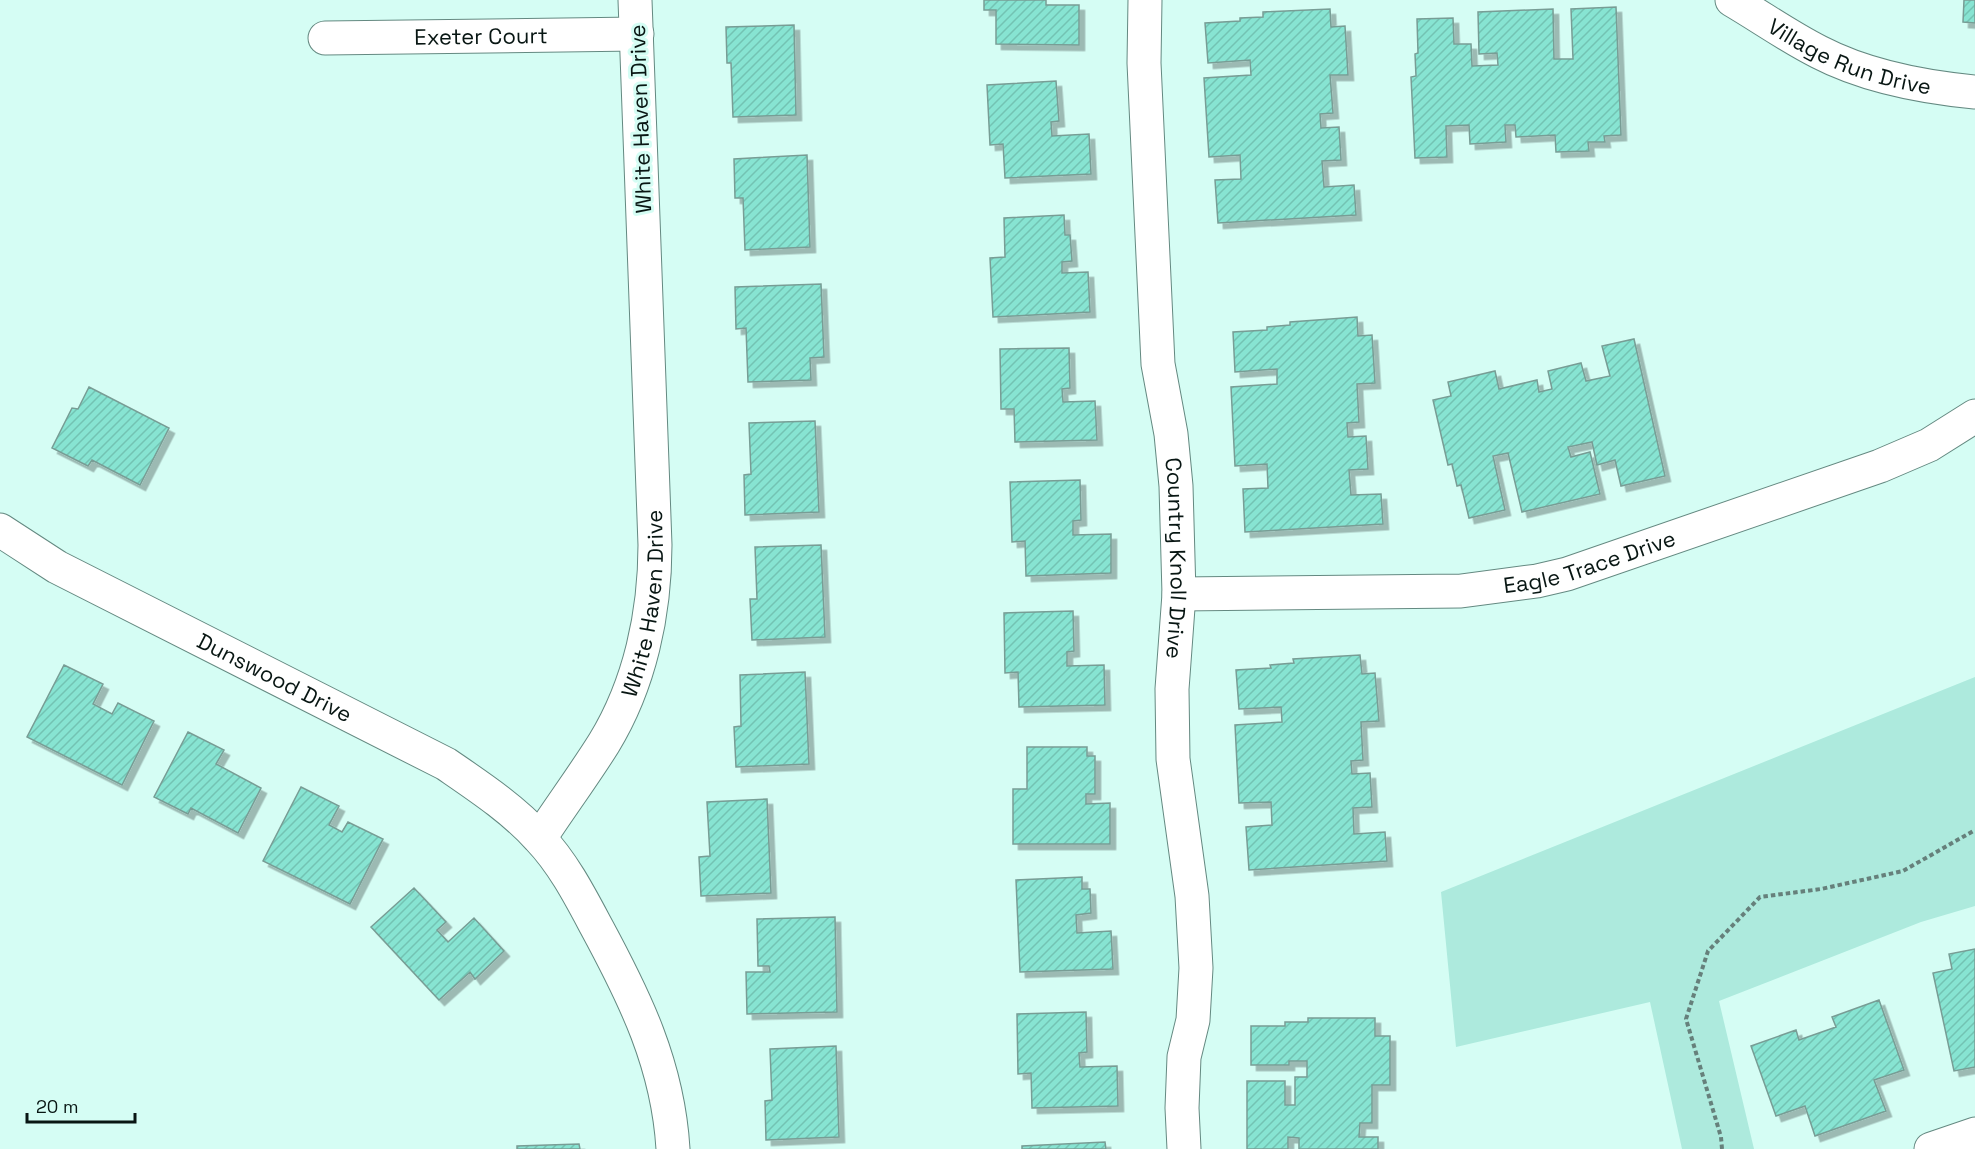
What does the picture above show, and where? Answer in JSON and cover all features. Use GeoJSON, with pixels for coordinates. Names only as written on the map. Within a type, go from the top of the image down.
{"type":"FeatureCollection","features":[{"type":"Feature","properties":{"kind":"street","name":"White Haven Drive"},"geometry":{"type":"LineString","coordinates":[[540,838],[605,742],[627,698],[646,638],[652,608],[655,545],[635,0]]}},
{"type":"Feature","properties":{"kind":"street","name":"Country Knoll Drive"},"geometry":{"type":"LineString","coordinates":[[1145,0],[1144,63],[1158,364],[1171,434],[1176,486],[1179,594],[1172,689],[1173,759],[1192,896],[1197,968],[1193,1020],[1184,1057],[1182,1108],[1184,1149]]}},
{"type":"Feature","properties":{"kind":"street","name":"Village Run Drive"},"geometry":{"type":"LineString","coordinates":[[1732,0],[1819,52],[1852,67],[1897,80],[1975,92]]}},
{"type":"Feature","properties":{"kind":"street","name":"Exeter Court"},"geometry":{"type":"LineString","coordinates":[[325,38],[637,34]]}},
{"type":"Feature","properties":{"kind":"street","name":"Eagle Trace Drive"},"geometry":{"type":"LineString","coordinates":[[1179,594],[1461,591],[1538,581],[1568,574],[1880,466],[1929,445],[1975,416]]}},
{"type":"Feature","properties":{"kind":"street","name":"Dunswood Drive"},"geometry":{"type":"LineString","coordinates":[[0,530],[57,567],[446,764],[491,796],[540,838]]}},
{"type":"Feature","properties":{"kind":"street"},"geometry":{"type":"LineString","coordinates":[[540,838],[581,899],[631,990],[646,1024],[664,1086],[673,1149]]}},
{"type":"Feature","properties":{"kind":"street"},"geometry":{"type":"LineString","coordinates":[[1931,1149],[1975,1134]]}},
{"type":"Feature","properties":{"kind":"path"},"geometry":{"type":"LineString","coordinates":[[1722,1149],[1721,1137],[1686,1019],[1708,951],[1760,897],[1821,889],[1903,871],[1975,830]]}},
{"type":"Feature","properties":{"kind":"green space"},"geometry":{"type":"Polygon","coordinates":[[[1975,677],[1975,906],[1921,922],[1719,1001],[1754,1149],[1682,1149],[1650,1002],[1456,1047],[1441,892],[1975,677]]]}},
{"type":"Feature","properties":{"kind":"building"},"geometry":{"type":"Polygon","coordinates":[[[984,0],[1046,0],[1046,5],[1079,5],[1079,45],[996,44],[996,10],[984,10],[984,0]]]}},
{"type":"Feature","properties":{"kind":"building"},"geometry":{"type":"Polygon","coordinates":[[[1964,0],[1975,0],[1975,23],[1963,22],[1964,0]]]}},
{"type":"Feature","properties":{"kind":"building"},"geometry":{"type":"Polygon","coordinates":[[[1616,7],[1621,135],[1604,136],[1605,142],[1588,142],[1589,151],[1556,152],[1555,135],[1516,137],[1515,125],[1505,125],[1506,142],[1470,144],[1469,125],[1446,126],[1447,157],[1415,158],[1411,77],[1416,76],[1417,19],[1453,18],[1454,44],[1471,44],[1472,66],[1498,65],[1497,53],[1479,54],[1478,12],[1553,9],[1554,59],[1573,59],[1571,9],[1616,7]]]}},
{"type":"Feature","properties":{"kind":"building"},"geometry":{"type":"Polygon","coordinates":[[[1330,9],[1331,27],[1345,26],[1348,75],[1330,75],[1333,113],[1320,114],[1321,128],[1339,127],[1341,160],[1322,161],[1324,187],[1354,185],[1356,215],[1218,223],[1215,180],[1241,179],[1240,155],[1209,157],[1204,78],[1251,75],[1250,60],[1208,63],[1205,23],[1263,17],[1263,12],[1330,9]]]}},
{"type":"Feature","properties":{"kind":"building"},"geometry":{"type":"Polygon","coordinates":[[[794,25],[796,115],[733,117],[731,63],[727,63],[726,27],[794,25]]]}},
{"type":"Feature","properties":{"kind":"building"},"geometry":{"type":"Polygon","coordinates":[[[1056,81],[1059,121],[1051,122],[1052,136],[1089,134],[1091,174],[1005,178],[1003,144],[990,145],[987,85],[1056,81]]]}},
{"type":"Feature","properties":{"kind":"building"},"geometry":{"type":"Polygon","coordinates":[[[807,155],[810,247],[745,250],[743,198],[735,198],[734,159],[807,155]]]}},
{"type":"Feature","properties":{"kind":"building"},"geometry":{"type":"Polygon","coordinates":[[[1064,215],[1065,235],[1070,235],[1072,261],[1062,262],[1062,273],[1088,272],[1090,312],[993,317],[990,258],[1005,257],[1004,218],[1064,215]]]}},
{"type":"Feature","properties":{"kind":"building"},"geometry":{"type":"Polygon","coordinates":[[[821,284],[824,357],[810,358],[811,380],[748,382],[746,328],[736,329],[735,287],[821,284]]]}},
{"type":"Feature","properties":{"kind":"building"},"geometry":{"type":"Polygon","coordinates":[[[1357,317],[1358,336],[1372,335],[1375,383],[1357,384],[1359,422],[1347,423],[1348,437],[1366,436],[1368,469],[1349,470],[1351,495],[1381,494],[1383,524],[1245,532],[1243,489],[1268,488],[1267,464],[1235,466],[1231,387],[1277,384],[1277,369],[1235,372],[1233,332],[1267,330],[1267,327],[1290,325],[1290,322],[1357,317]]]}},
{"type":"Feature","properties":{"kind":"building"},"geometry":{"type":"Polygon","coordinates":[[[1634,339],[1665,476],[1621,486],[1615,460],[1597,465],[1592,442],[1568,447],[1571,457],[1590,452],[1600,494],[1522,512],[1508,453],[1493,456],[1505,510],[1469,518],[1461,485],[1457,486],[1452,464],[1448,465],[1433,400],[1451,396],[1448,382],[1495,371],[1499,389],[1537,380],[1539,392],[1552,389],[1548,371],[1581,363],[1586,381],[1610,376],[1602,346],[1634,339]]]}},
{"type":"Feature","properties":{"kind":"building"},"geometry":{"type":"Polygon","coordinates":[[[1069,348],[1070,388],[1062,389],[1063,402],[1095,401],[1097,440],[1015,442],[1014,409],[1001,409],[1000,349],[1069,348]]]}},
{"type":"Feature","properties":{"kind":"building"},"geometry":{"type":"Polygon","coordinates":[[[89,387],[169,428],[140,485],[92,460],[88,466],[52,448],[72,408],[78,409],[89,387]]]}},
{"type":"Feature","properties":{"kind":"building"},"geometry":{"type":"Polygon","coordinates":[[[815,421],[819,512],[745,515],[744,475],[751,474],[749,423],[815,421]]]}},
{"type":"Feature","properties":{"kind":"building"},"geometry":{"type":"Polygon","coordinates":[[[1080,480],[1081,520],[1073,521],[1073,535],[1111,534],[1111,573],[1026,576],[1025,541],[1012,542],[1010,482],[1080,480]]]}},
{"type":"Feature","properties":{"kind":"building"},"geometry":{"type":"Polygon","coordinates":[[[821,545],[825,637],[752,640],[750,599],[757,599],[755,547],[821,545]]]}},
{"type":"Feature","properties":{"kind":"building"},"geometry":{"type":"Polygon","coordinates":[[[1073,611],[1074,651],[1067,652],[1067,666],[1104,665],[1105,705],[1019,707],[1018,672],[1005,673],[1004,613],[1073,611]]]}},
{"type":"Feature","properties":{"kind":"building"},"geometry":{"type":"Polygon","coordinates":[[[1360,655],[1362,674],[1375,673],[1379,721],[1361,722],[1363,760],[1351,761],[1352,774],[1370,773],[1372,807],[1353,808],[1354,834],[1385,832],[1387,861],[1249,870],[1246,827],[1272,825],[1271,802],[1239,803],[1235,725],[1282,722],[1281,707],[1239,709],[1236,670],[1271,668],[1270,665],[1294,663],[1293,659],[1360,655]]]}},
{"type":"Feature","properties":{"kind":"building"},"geometry":{"type":"Polygon","coordinates":[[[64,665],[103,684],[93,704],[112,714],[118,703],[154,721],[122,785],[27,737],[64,665]]]}},
{"type":"Feature","properties":{"kind":"building"},"geometry":{"type":"Polygon","coordinates":[[[805,672],[809,764],[736,767],[734,727],[741,726],[740,675],[805,672]]]}},
{"type":"Feature","properties":{"kind":"building"},"geometry":{"type":"Polygon","coordinates":[[[188,732],[224,750],[216,764],[261,788],[238,833],[191,808],[188,814],[154,797],[188,732]]]}},
{"type":"Feature","properties":{"kind":"building"},"geometry":{"type":"Polygon","coordinates":[[[1027,747],[1087,747],[1087,756],[1095,756],[1095,794],[1086,794],[1086,804],[1110,803],[1110,844],[1013,844],[1013,789],[1027,789],[1027,747]]]}},
{"type":"Feature","properties":{"kind":"building"},"geometry":{"type":"Polygon","coordinates":[[[301,787],[339,806],[329,825],[342,832],[348,822],[383,839],[350,904],[263,861],[301,787]]]}},
{"type":"Feature","properties":{"kind":"building"},"geometry":{"type":"Polygon","coordinates":[[[767,799],[771,893],[701,896],[699,857],[710,856],[707,802],[767,799]]]}},
{"type":"Feature","properties":{"kind":"building"},"geometry":{"type":"Polygon","coordinates":[[[1082,877],[1082,889],[1090,889],[1091,913],[1076,915],[1077,933],[1111,931],[1113,969],[1020,972],[1016,880],[1082,877]]]}},
{"type":"Feature","properties":{"kind":"building"},"geometry":{"type":"Polygon","coordinates":[[[414,888],[446,922],[437,930],[448,942],[474,918],[504,951],[475,979],[470,972],[439,1000],[371,927],[414,888]]]}},
{"type":"Feature","properties":{"kind":"building"},"geometry":{"type":"Polygon","coordinates":[[[835,917],[837,1012],[747,1014],[746,972],[770,972],[769,966],[758,966],[757,919],[835,917]]]}},
{"type":"Feature","properties":{"kind":"building"},"geometry":{"type":"Polygon","coordinates":[[[1975,949],[1975,1067],[1954,1071],[1933,973],[1952,969],[1949,954],[1975,949]]]}},
{"type":"Feature","properties":{"kind":"building"},"geometry":{"type":"Polygon","coordinates":[[[1879,1000],[1904,1070],[1874,1080],[1886,1111],[1815,1136],[1805,1106],[1776,1116],[1751,1046],[1796,1030],[1799,1040],[1836,1027],[1832,1017],[1879,1000]]]}},
{"type":"Feature","properties":{"kind":"building"},"geometry":{"type":"Polygon","coordinates":[[[1086,1012],[1087,1052],[1079,1053],[1080,1067],[1117,1066],[1118,1106],[1032,1108],[1031,1073],[1018,1074],[1017,1014],[1086,1012]]]}},
{"type":"Feature","properties":{"kind":"building"},"geometry":{"type":"Polygon","coordinates":[[[1308,1018],[1375,1018],[1375,1036],[1390,1036],[1390,1085],[1372,1085],[1372,1123],[1360,1123],[1359,1137],[1378,1137],[1378,1149],[1299,1149],[1299,1138],[1288,1137],[1288,1149],[1247,1149],[1247,1081],[1285,1081],[1285,1105],[1295,1105],[1295,1077],[1307,1077],[1307,1061],[1289,1061],[1289,1065],[1251,1065],[1251,1026],[1285,1026],[1285,1022],[1308,1022],[1308,1018]]]}},
{"type":"Feature","properties":{"kind":"building"},"geometry":{"type":"Polygon","coordinates":[[[836,1046],[839,1137],[766,1140],[765,1101],[772,1100],[770,1049],[836,1046]]]}},
{"type":"Feature","properties":{"kind":"building"},"geometry":{"type":"Polygon","coordinates":[[[1105,1142],[1106,1149],[1022,1149],[1022,1146],[1105,1142]]]}},
{"type":"Feature","properties":{"kind":"building"},"geometry":{"type":"Polygon","coordinates":[[[579,1144],[580,1149],[517,1149],[517,1146],[579,1144]]]}}]}
